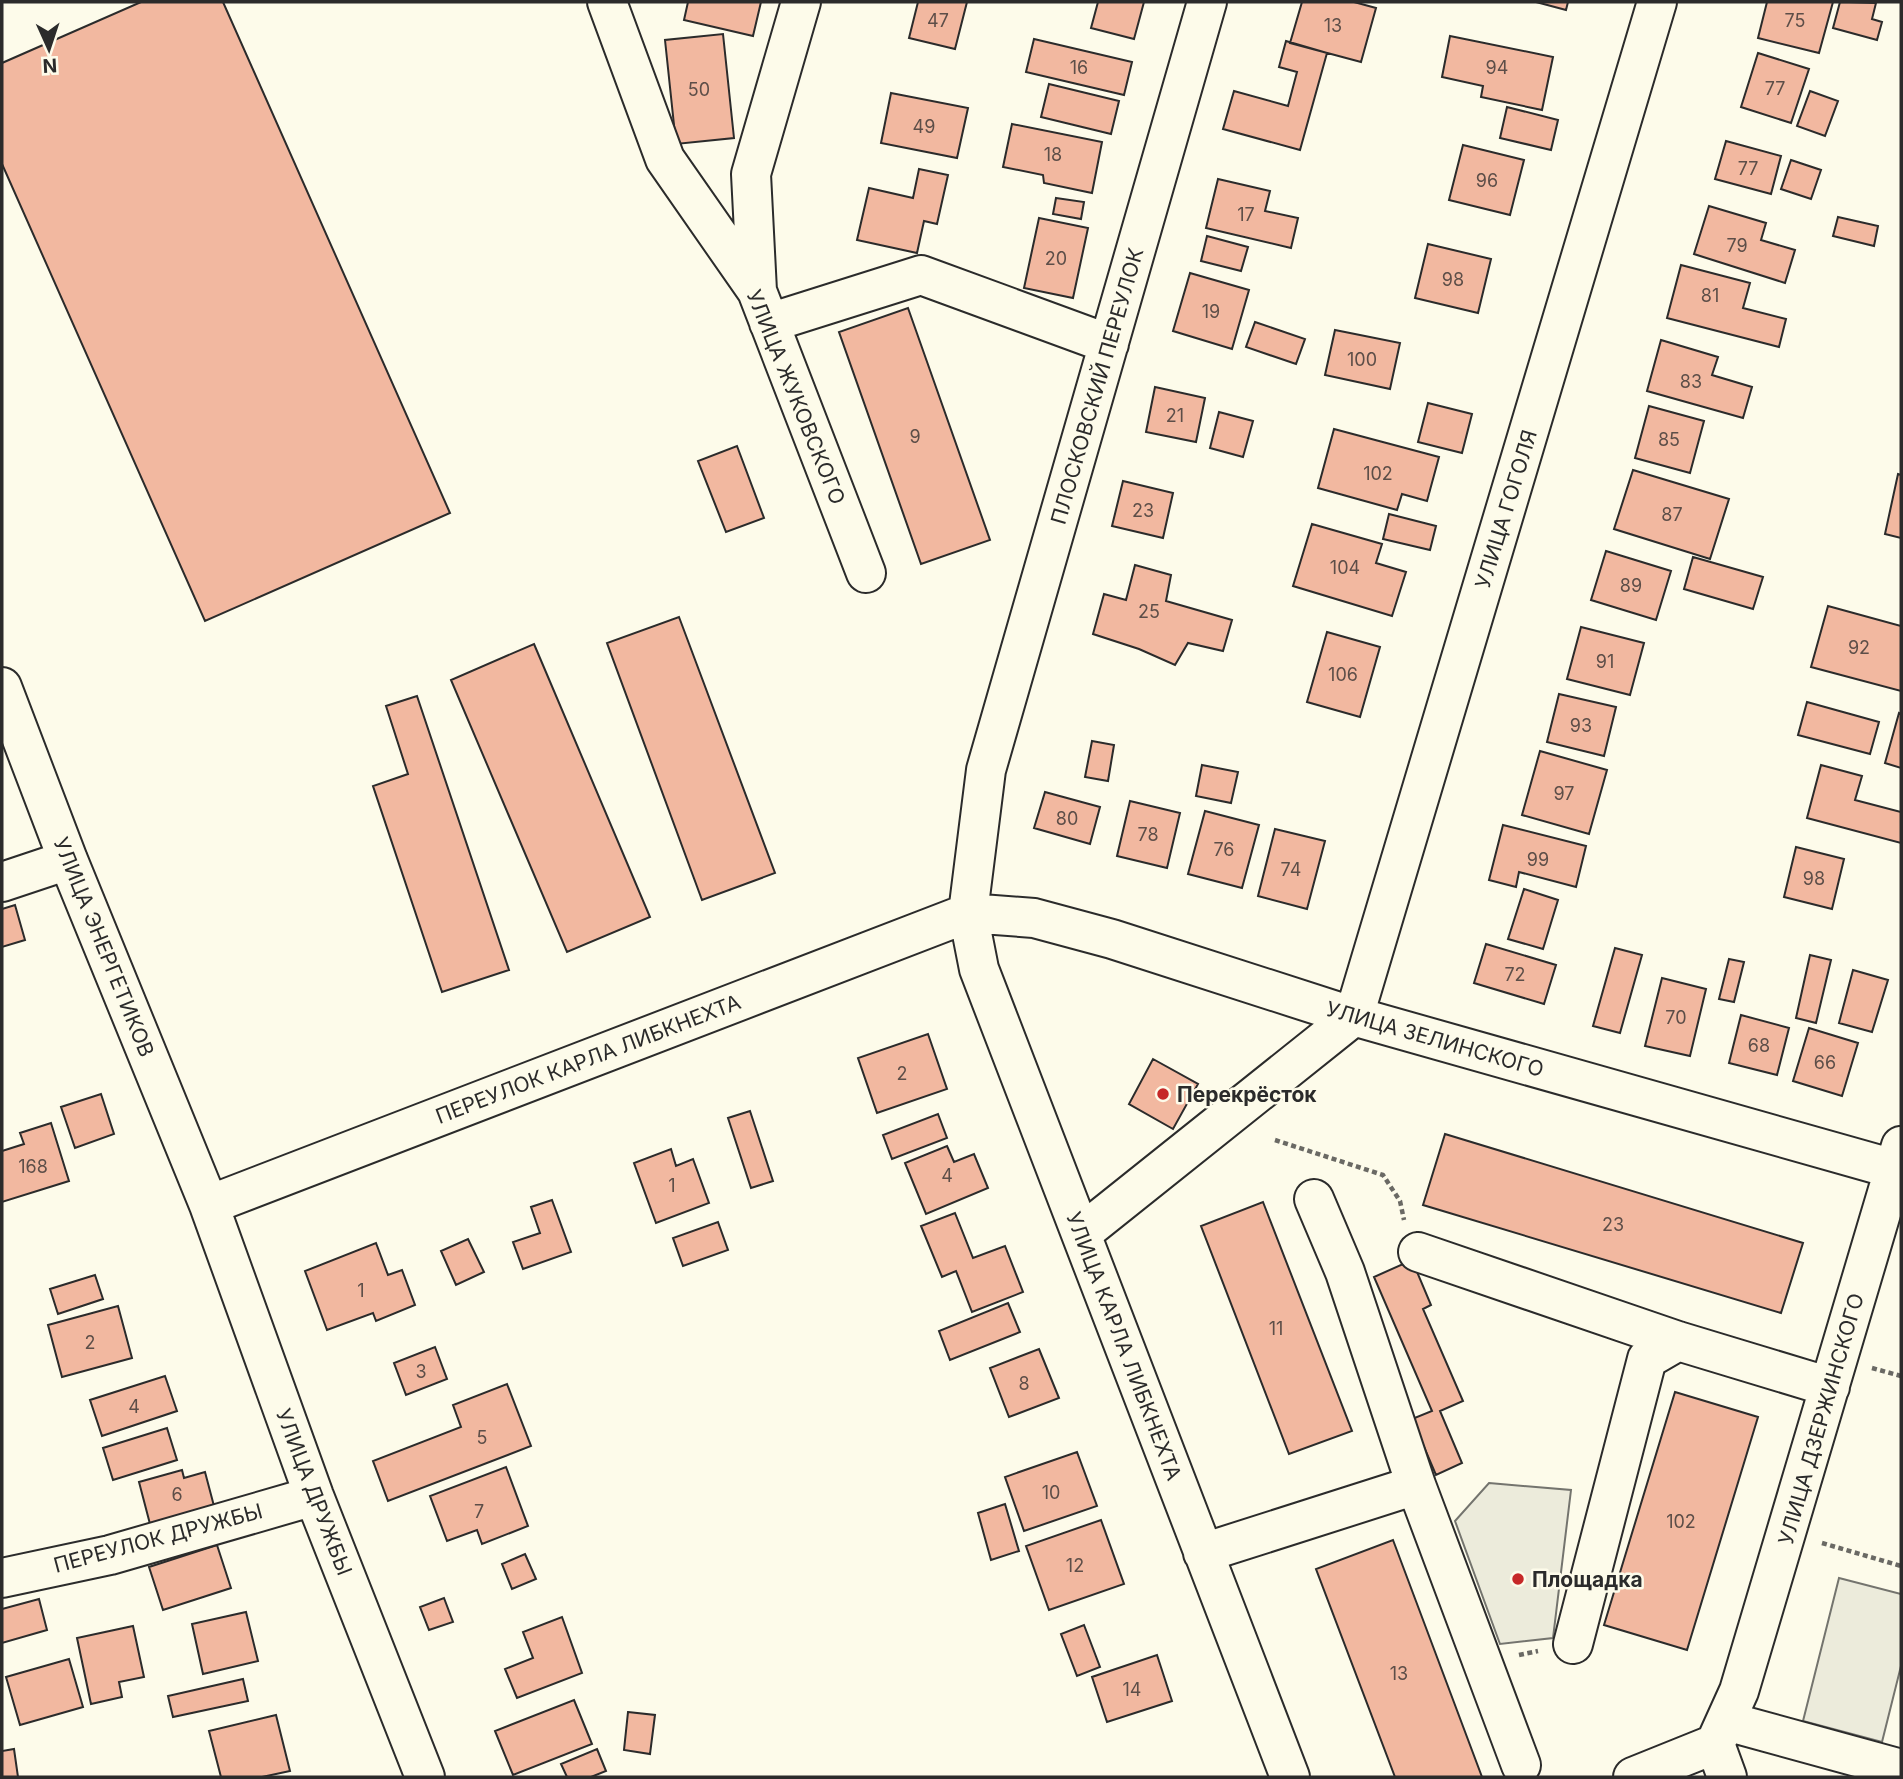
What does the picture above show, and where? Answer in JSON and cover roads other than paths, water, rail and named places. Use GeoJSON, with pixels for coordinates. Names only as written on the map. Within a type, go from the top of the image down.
{"type":"FeatureCollection","features":[{"type":"Feature","properties":{"kind":"street","name":"УЛИЦА ЖУКОВСКОГО"},"geometry":{"type":"LineString","coordinates":[[607,2],[665,159],[763,307],[866,573]]}},
{"type":"Feature","properties":{"kind":"street"},"geometry":{"type":"LineString","coordinates":[[801,2],[751,174],[763,307],[921,275],[1109,344]]}},
{"type":"Feature","properties":{"kind":"street","name":"ПЛОСКОВСКИЙ ПЕРЕУЛОК"},"geometry":{"type":"LineString","coordinates":[[968,913],[986,769],[1207,2]]}},
{"type":"Feature","properties":{"kind":"street","name":"УЛИЦА ГОГОЛЯ"},"geometry":{"type":"LineString","coordinates":[[1354,1016],[1657,2]]}},
{"type":"Feature","properties":{"kind":"street","name":"УЛИЦА ЭНЕРГЕТИКОВ"},"geometry":{"type":"LineString","coordinates":[[2,687],[68,860],[209,1205]]}},
{"type":"Feature","properties":{"kind":"street"},"geometry":{"type":"LineString","coordinates":[[2,882],[68,860]]}},
{"type":"Feature","properties":{"kind":"street","name":"УЛИЦА ЗЕЛИНСКОГО"},"geometry":{"type":"LineString","coordinates":[[968,913],[1034,918],[1112,939],[1354,1016],[1899,1162]]}},
{"type":"Feature","properties":{"kind":"street","name":"ПЕРЕУЛОК КАРЛА ЛИБКНЕХТА"},"geometry":{"type":"LineString","coordinates":[[209,1205],[968,913]]}},
{"type":"Feature","properties":{"kind":"street","name":"УЛИЦА КАРЛА ЛИБКНЕХТА"},"geometry":{"type":"LineString","coordinates":[[968,913],[979,969],[1290,1777]]}},
{"type":"Feature","properties":{"kind":"street"},"geometry":{"type":"LineString","coordinates":[[1081,1234],[1354,1016]]}},
{"type":"Feature","properties":{"kind":"street","name":"УЛИЦА ДЗЕРЖИНСКОГО"},"geometry":{"type":"LineString","coordinates":[[1727,1733],[1899,1162]]}},
{"type":"Feature","properties":{"kind":"street"},"geometry":{"type":"LineString","coordinates":[[1314,1199],[1345,1272],[1416,1485],[1521,1765]]}},
{"type":"Feature","properties":{"kind":"street","name":"УЛИЦА ДРУЖБЫ"},"geometry":{"type":"LineString","coordinates":[[209,1205],[314,1496],[425,1777]]}},
{"type":"Feature","properties":{"kind":"street"},"geometry":{"type":"LineString","coordinates":[[1418,1252],[1678,1341],[1830,1387]]}},
{"type":"Feature","properties":{"kind":"street"},"geometry":{"type":"LineString","coordinates":[[1573,1644],[1647,1359],[1678,1341]]}},
{"type":"Feature","properties":{"kind":"street"},"geometry":{"type":"LineString","coordinates":[[1203,1553],[1416,1485]]}},
{"type":"Feature","properties":{"kind":"street","name":"ПЕРЕУЛОК ДРУЖБЫ"},"geometry":{"type":"LineString","coordinates":[[2,1578],[110,1555],[314,1496]]}},
{"type":"Feature","properties":{"kind":"street"},"geometry":{"type":"LineString","coordinates":[[1633,1777],[1727,1733],[1901,1769]]}},
{"type":"Feature","properties":{"kind":"place","name":"Перекрёсток"},"geometry":{"type":"Point","coordinates":[1163,1094]}},
{"type":"Feature","properties":{"kind":"place","name":"Площадка"},"geometry":{"type":"Point","coordinates":[1518,1579]}}]}
